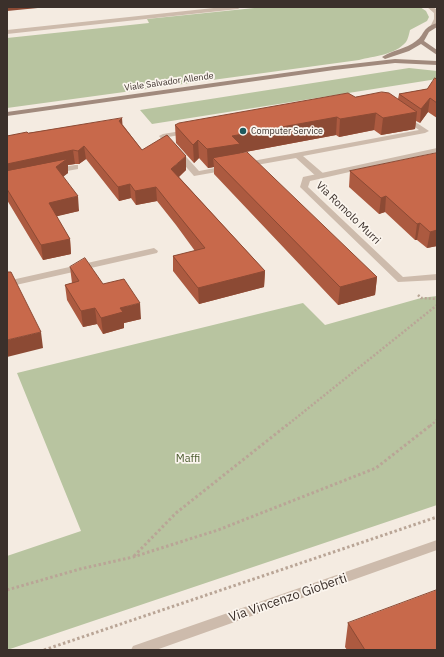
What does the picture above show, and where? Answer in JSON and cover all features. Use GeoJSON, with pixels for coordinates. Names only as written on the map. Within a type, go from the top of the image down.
{"type":"FeatureCollection","features":[{"type":"Feature","properties":{"kind":"main road"},"geometry":{"type":"LineString","coordinates":[[435,26],[426,31],[422,36],[422,41],[437,53]]}},
{"type":"Feature","properties":{"kind":"main road","name":"Viale Salvador Allende"},"geometry":{"type":"LineString","coordinates":[[334,68],[395,55],[422,41]]}},
{"type":"Feature","properties":{"kind":"main road","name":"Viale Salvador Allende"},"geometry":{"type":"LineString","coordinates":[[7,114],[334,68],[395,61],[437,64]]}},
{"type":"Feature","properties":{"kind":"street"},"geometry":{"type":"LineString","coordinates":[[7,32],[238,7]]}},
{"type":"Feature","properties":{"kind":"street"},"geometry":{"type":"LineString","coordinates":[[430,7],[437,14],[435,26]]}},
{"type":"Feature","properties":{"kind":"street"},"geometry":{"type":"LineString","coordinates":[[379,100],[425,131],[297,155],[198,174],[163,136],[379,100]]}},
{"type":"Feature","properties":{"kind":"street","name":"Via Romolo Murri"},"geometry":{"type":"LineString","coordinates":[[437,150],[306,179],[304,187],[401,280],[437,277]]}},
{"type":"Feature","properties":{"kind":"street"},"geometry":{"type":"LineString","coordinates":[[297,155],[321,176]]}},
{"type":"Feature","properties":{"kind":"street"},"geometry":{"type":"LineString","coordinates":[[45,174],[75,167]]}},
{"type":"Feature","properties":{"kind":"street"},"geometry":{"type":"LineString","coordinates":[[7,284],[154,251]]}},
{"type":"Feature","properties":{"kind":"street","name":"Via Vincenzo Gioberti"},"geometry":{"type":"LineString","coordinates":[[138,650],[437,545]]}},
{"type":"Feature","properties":{"kind":"path"},"geometry":{"type":"LineString","coordinates":[[134,557],[176,513],[437,305]]}},
{"type":"Feature","properties":{"kind":"path"},"geometry":{"type":"LineString","coordinates":[[7,590],[80,569],[134,557],[218,530],[376,468],[437,420]]}},
{"type":"Feature","properties":{"kind":"path"},"geometry":{"type":"LineString","coordinates":[[44,650],[437,517]]}},
{"type":"Feature","properties":{"kind":"green space"},"geometry":{"type":"Polygon","coordinates":[[[264,7],[420,7],[426,11],[429,17],[427,21],[410,30],[406,42],[396,50],[359,60],[7,108],[7,38],[149,23],[147,19],[264,7]]]}},
{"type":"Feature","properties":{"kind":"green space"},"geometry":{"type":"Polygon","coordinates":[[[409,68],[437,71],[437,79],[152,124],[140,110],[409,68]]]}},
{"type":"Feature","properties":{"kind":"green space","name":"Maffi"},"geometry":{"type":"Polygon","coordinates":[[[437,296],[437,505],[7,650],[7,556],[81,531],[17,373],[303,303],[325,325],[421,298],[437,296]]]}},
{"type":"Feature","properties":{"kind":"building"},"geometry":{"type":"Polygon","coordinates":[[[435,78],[437,80],[437,103],[430,98],[421,109],[399,94],[427,89],[435,78]]]}},
{"type":"Feature","properties":{"kind":"building"},"geometry":{"type":"Polygon","coordinates":[[[382,92],[389,93],[417,112],[383,118],[376,113],[340,119],[337,117],[232,136],[240,144],[207,149],[198,140],[193,145],[175,125],[179,123],[348,93],[355,97],[382,92]]]}},
{"type":"Feature","properties":{"kind":"building"},"geometry":{"type":"Polygon","coordinates":[[[122,118],[119,121],[142,150],[167,135],[186,156],[171,169],[265,271],[198,288],[173,256],[205,248],[156,187],[135,191],[130,184],[118,187],[84,146],[78,151],[73,150],[7,164],[7,136],[122,118]]]}},
{"type":"Feature","properties":{"kind":"building"},"geometry":{"type":"Polygon","coordinates":[[[247,152],[377,277],[340,287],[213,158],[247,152]]]}},
{"type":"Feature","properties":{"kind":"building"},"geometry":{"type":"Polygon","coordinates":[[[437,153],[437,230],[430,232],[420,223],[417,224],[386,196],[381,198],[350,171],[437,153]]]}},
{"type":"Feature","properties":{"kind":"building"},"geometry":{"type":"Polygon","coordinates":[[[67,159],[56,167],[78,196],[49,203],[70,239],[41,245],[7,189],[7,171],[67,159]]]}},
{"type":"Feature","properties":{"kind":"building"},"geometry":{"type":"Polygon","coordinates":[[[85,258],[103,284],[124,279],[140,303],[120,308],[123,312],[101,318],[95,308],[81,311],[65,285],[79,281],[70,267],[85,258]]]}},
{"type":"Feature","properties":{"kind":"building"},"geometry":{"type":"Polygon","coordinates":[[[7,272],[11,272],[41,332],[7,340],[7,272]]]}},
{"type":"Feature","properties":{"kind":"building"},"geometry":{"type":"Polygon","coordinates":[[[437,590],[437,650],[365,650],[348,623],[437,590]]]}},
{"type":"Feature","properties":{"kind":"place","name":"Computer Service"},"geometry":{"type":"Point","coordinates":[243,131]}}]}
